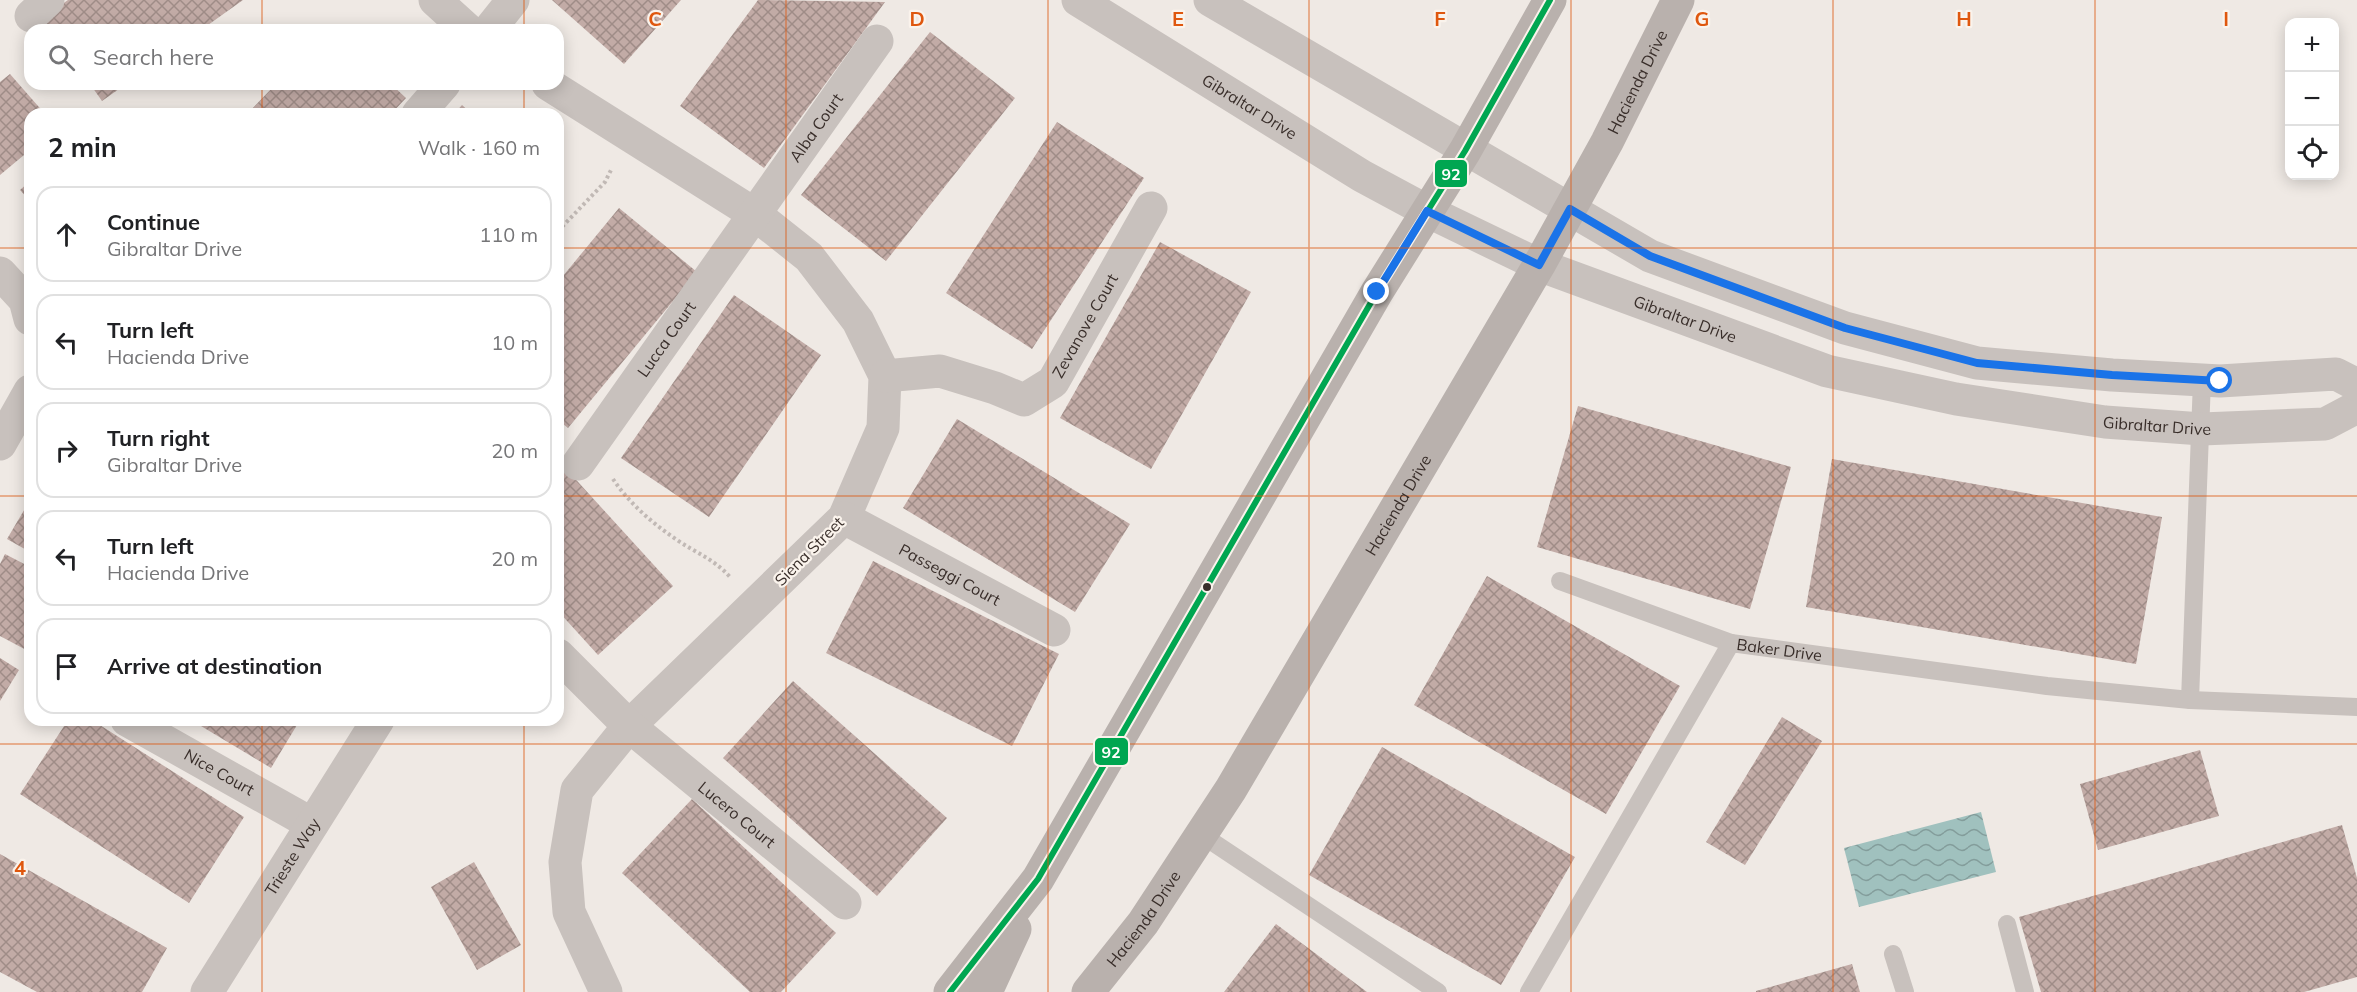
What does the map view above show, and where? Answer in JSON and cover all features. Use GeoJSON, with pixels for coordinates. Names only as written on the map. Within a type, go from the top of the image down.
{"type":"FeatureCollection","features":[{"type":"Feature","properties":{"kind":"main road"},"geometry":{"type":"LineString","coordinates":[[986,992],[1038,879],[1377,292],[1465,151],[1550,0]]}},
{"type":"Feature","properties":{"kind":"main road","name":"Hacienda Drive"},"geometry":{"type":"LineString","coordinates":[[1088,992],[1143,923],[1232,789],[1539,265],[1608,142],[1678,0]]}},
{"type":"Feature","properties":{"kind":"main road"},"geometry":{"type":"LineString","coordinates":[[950,992],[1038,879]]}},
{"type":"Feature","properties":{"kind":"street"},"geometry":{"type":"LineString","coordinates":[[435,0],[461,24]]}},
{"type":"Feature","properties":{"kind":"street"},"geometry":{"type":"LineString","coordinates":[[494,24],[513,0]]}},
{"type":"Feature","properties":{"kind":"street","name":"Gibraltar Drive"},"geometry":{"type":"LineString","coordinates":[[1078,0],[1362,176],[1427,211],[1539,265],[1827,371],[1967,400],[2105,422],[2202,429],[2325,424],[2357,407]]}},
{"type":"Feature","properties":{"kind":"street"},"geometry":{"type":"LineString","coordinates":[[1210,0],[1465,151],[1650,256],[1845,328],[1977,363],[2202,380],[2336,374],[2357,385]]}},
{"type":"Feature","properties":{"kind":"street","name":"Alba Court"},"geometry":{"type":"LineString","coordinates":[[756,215],[877,41]]}},
{"type":"Feature","properties":{"kind":"street"},"geometry":{"type":"LineString","coordinates":[[423,108],[439,90]]}},
{"type":"Feature","properties":{"kind":"street","name":"Siena Street"},"geometry":{"type":"LineString","coordinates":[[557,90],[756,215],[809,257],[858,321],[885,376],[883,428],[844,518],[629,726],[577,790],[565,862],[569,912],[603,991]]}},
{"type":"Feature","properties":{"kind":"street","name":"Zevanove Court"},"geometry":{"type":"LineString","coordinates":[[885,376],[940,371],[995,388],[1024,400],[1053,382],[1150,208]]}},
{"type":"Feature","properties":{"kind":"street","name":"Lucca Court"},"geometry":{"type":"LineString","coordinates":[[585,454],[756,215]]}},
{"type":"Feature","properties":{"kind":"street"},"geometry":{"type":"LineString","coordinates":[[0,273],[24,299]]}},
{"type":"Feature","properties":{"kind":"street"},"geometry":{"type":"LineString","coordinates":[[0,444],[24,402]]}},
{"type":"Feature","properties":{"kind":"street","name":"Passeggi Court"},"geometry":{"type":"LineString","coordinates":[[844,518],[1054,630]]}},
{"type":"Feature","properties":{"kind":"street","name":"Lucero Court"},"geometry":{"type":"LineString","coordinates":[[564,660],[629,726],[845,903]]}},
{"type":"Feature","properties":{"kind":"street","name":"Nice Court"},"geometry":{"type":"LineString","coordinates":[[138,726],[312,824]]}},
{"type":"Feature","properties":{"kind":"street","name":"Trieste Way"},"geometry":{"type":"LineString","coordinates":[[207,992],[374,726]]}},
{"type":"Feature","properties":{"kind":"lane"},"geometry":{"type":"LineString","coordinates":[[2190,700],[2202,429],[2202,380]]}},
{"type":"Feature","properties":{"kind":"lane"},"geometry":{"type":"LineString","coordinates":[[1560,581],[1731,644]]}},
{"type":"Feature","properties":{"kind":"lane","name":"Baker Drive"},"geometry":{"type":"LineString","coordinates":[[1529,992],[1731,644],[2047,686],[2190,700],[2357,707]]}},
{"type":"Feature","properties":{"kind":"lane"},"geometry":{"type":"LineString","coordinates":[[1202,835],[1438,992]]}},
{"type":"Feature","properties":{"kind":"lane"},"geometry":{"type":"LineString","coordinates":[[2007,924],[2025,992]]}},
{"type":"Feature","properties":{"kind":"lane"},"geometry":{"type":"LineString","coordinates":[[1893,954],[1905,992]]}},
{"type":"Feature","properties":{"kind":"path"},"geometry":{"type":"LineString","coordinates":[[564,225],[604,182],[630,136]]}},
{"type":"Feature","properties":{"kind":"path"},"geometry":{"type":"LineString","coordinates":[[585,454],[626,499],[676,540],[718,563],[753,605]]}},
{"type":"Feature","properties":{"kind":"water"},"geometry":{"type":"Polygon","coordinates":[[[1981,812],[1996,872],[1859,907],[1844,848],[1981,812]]]}},
{"type":"Feature","properties":{"kind":"building"},"geometry":{"type":"Polygon","coordinates":[[[68,0],[243,0],[209,24],[46,24],[42,18],[68,0]]]}},
{"type":"Feature","properties":{"kind":"building"},"geometry":{"type":"Polygon","coordinates":[[[552,0],[681,0],[624,64],[552,0]]]}},
{"type":"Feature","properties":{"kind":"building"},"geometry":{"type":"Polygon","coordinates":[[[758,0],[885,2],[764,168],[680,106],[758,0]]]}},
{"type":"Feature","properties":{"kind":"building"},"geometry":{"type":"Polygon","coordinates":[[[930,32],[1015,98],[886,261],[801,195],[930,32]]]}},
{"type":"Feature","properties":{"kind":"building"},"geometry":{"type":"Polygon","coordinates":[[[10,74],[40,108],[24,108],[24,155],[0,175],[0,82],[10,74]]]}},
{"type":"Feature","properties":{"kind":"building"},"geometry":{"type":"Polygon","coordinates":[[[94,90],[118,90],[102,101],[94,90]]]}},
{"type":"Feature","properties":{"kind":"building"},"geometry":{"type":"Polygon","coordinates":[[[270,90],[397,90],[406,98],[397,108],[253,108],[270,90]]]}},
{"type":"Feature","properties":{"kind":"building"},"geometry":{"type":"Polygon","coordinates":[[[1057,122],[1144,178],[1032,349],[946,293],[1057,122]]]}},
{"type":"Feature","properties":{"kind":"building"},"geometry":{"type":"Polygon","coordinates":[[[619,208],[697,272],[568,428],[564,425],[564,275],[619,208]]]}},
{"type":"Feature","properties":{"kind":"building"},"geometry":{"type":"Polygon","coordinates":[[[1160,242],[1251,292],[1151,469],[1060,418],[1160,242]]]}},
{"type":"Feature","properties":{"kind":"building"},"geometry":{"type":"Polygon","coordinates":[[[734,295],[821,355],[709,517],[621,458],[734,295]]]}},
{"type":"Feature","properties":{"kind":"building"},"geometry":{"type":"Polygon","coordinates":[[[1578,406],[1791,467],[1750,609],[1537,547],[1578,406]]]}},
{"type":"Feature","properties":{"kind":"building"},"geometry":{"type":"Polygon","coordinates":[[[957,419],[1130,524],[1075,612],[903,508],[957,419]]]}},
{"type":"Feature","properties":{"kind":"building"},"geometry":{"type":"Polygon","coordinates":[[[1832,459],[2162,517],[2136,664],[1806,607],[1832,459]]]}},
{"type":"Feature","properties":{"kind":"building"},"geometry":{"type":"Polygon","coordinates":[[[564,467],[673,586],[598,655],[564,618],[564,467]]]}},
{"type":"Feature","properties":{"kind":"building"},"geometry":{"type":"Polygon","coordinates":[[[24,510],[24,549],[7,539],[24,510]]]}},
{"type":"Feature","properties":{"kind":"building"},"geometry":{"type":"Polygon","coordinates":[[[5,554],[24,564],[24,649],[0,636],[0,564],[5,554]]]}},
{"type":"Feature","properties":{"kind":"building"},"geometry":{"type":"Polygon","coordinates":[[[873,561],[1059,654],[1012,746],[826,653],[873,561]]]}},
{"type":"Feature","properties":{"kind":"building"},"geometry":{"type":"Polygon","coordinates":[[[1487,576],[1680,686],[1606,814],[1414,705],[1487,576]]]}},
{"type":"Feature","properties":{"kind":"building"},"geometry":{"type":"Polygon","coordinates":[[[0,658],[19,670],[0,701],[0,658]]]}},
{"type":"Feature","properties":{"kind":"building"},"geometry":{"type":"Polygon","coordinates":[[[793,681],[947,818],[877,896],[723,758],[793,681]]]}},
{"type":"Feature","properties":{"kind":"building"},"geometry":{"type":"Polygon","coordinates":[[[1782,717],[1822,741],[1745,865],[1706,842],[1782,717]]]}},
{"type":"Feature","properties":{"kind":"building"},"geometry":{"type":"Polygon","coordinates":[[[64,726],[101,726],[244,817],[189,903],[20,794],[64,726]]]}},
{"type":"Feature","properties":{"kind":"building"},"geometry":{"type":"Polygon","coordinates":[[[201,726],[296,726],[271,768],[201,726]]]}},
{"type":"Feature","properties":{"kind":"building"},"geometry":{"type":"Polygon","coordinates":[[[1382,747],[1575,857],[1501,985],[1309,875],[1382,747]]]}},
{"type":"Feature","properties":{"kind":"building"},"geometry":{"type":"Polygon","coordinates":[[[2200,750],[2219,816],[2098,850],[2080,784],[2200,750]]]}},
{"type":"Feature","properties":{"kind":"building"},"geometry":{"type":"Polygon","coordinates":[[[692,799],[836,933],[781,992],[750,992],[622,873],[692,799]]]}},
{"type":"Feature","properties":{"kind":"building"},"geometry":{"type":"Polygon","coordinates":[[[2342,825],[2357,878],[2357,977],[2304,992],[2041,992],[2019,917],[2342,825]]]}},
{"type":"Feature","properties":{"kind":"building"},"geometry":{"type":"Polygon","coordinates":[[[0,854],[167,948],[142,992],[37,992],[0,972],[0,854]]]}},
{"type":"Feature","properties":{"kind":"building"},"geometry":{"type":"Polygon","coordinates":[[[474,862],[521,945],[477,970],[431,887],[474,862]]]}},
{"type":"Feature","properties":{"kind":"building"},"geometry":{"type":"Polygon","coordinates":[[[1276,924],[1367,992],[1224,992],[1276,924]]]}},
{"type":"Feature","properties":{"kind":"building"},"geometry":{"type":"Polygon","coordinates":[[[1852,964],[1860,992],[1756,992],[1756,991],[1852,964]]]}},
{"type":"Feature","properties":{"kind":"transit line","name":"92"},"geometry":{"type":"LineString","coordinates":[[950,992],[1038,879],[1377,292],[1465,151],[1550,0]]}},
{"type":"Feature","properties":{"kind":"route"},"geometry":{"type":"LineString","coordinates":[[1377,292],[1427,211],[1539,265],[1570,209],[1650,256],[1845,328],[1977,363],[2112,375],[2220,381]]}}]}
